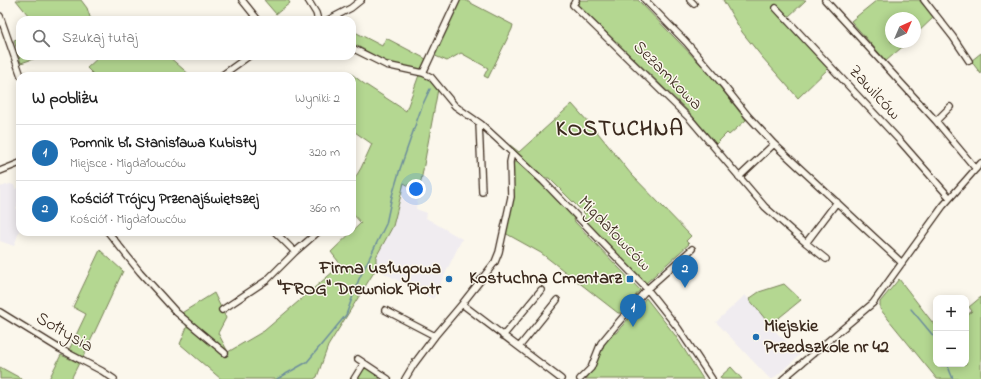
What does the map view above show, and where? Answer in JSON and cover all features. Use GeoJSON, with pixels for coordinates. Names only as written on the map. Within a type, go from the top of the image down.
{"type":"FeatureCollection","features":[{"type":"Feature","properties":{"kind":"street"},"geometry":{"type":"LineString","coordinates":[[242,0],[255,16]]}},
{"type":"Feature","properties":{"kind":"street"},"geometry":{"type":"LineString","coordinates":[[308,0],[317,16]]}},
{"type":"Feature","properties":{"kind":"street"},"geometry":{"type":"LineString","coordinates":[[423,73],[456,0]]}},
{"type":"Feature","properties":{"kind":"street","name":"Sezamkowa"},"geometry":{"type":"LineString","coordinates":[[576,0],[573,5],[690,118],[765,207],[826,259]]}},
{"type":"Feature","properties":{"kind":"street","name":"Sezamkowa"},"geometry":{"type":"LineString","coordinates":[[645,0],[686,42],[743,110],[774,144],[902,263]]}},
{"type":"Feature","properties":{"kind":"street"},"geometry":{"type":"LineString","coordinates":[[825,0],[936,121],[976,169]]}},
{"type":"Feature","properties":{"kind":"street"},"geometry":{"type":"LineString","coordinates":[[924,0],[953,37],[969,61]]}},
{"type":"Feature","properties":{"kind":"street"},"geometry":{"type":"LineString","coordinates":[[337,16],[357,1]]}},
{"type":"Feature","properties":{"kind":"street","name":"Zawilców"},"geometry":{"type":"LineString","coordinates":[[776,8],[900,141],[950,198]]}},
{"type":"Feature","properties":{"kind":"street"},"geometry":{"type":"LineString","coordinates":[[0,16],[20,72]]}},
{"type":"Feature","properties":{"kind":"street","name":"Migdałowców"},"geometry":{"type":"LineString","coordinates":[[356,50],[386,65],[423,73],[431,77],[458,109],[479,123],[543,181],[647,289],[678,328],[712,379]]}},
{"type":"Feature","properties":{"kind":"street"},"geometry":{"type":"LineString","coordinates":[[227,72],[243,60]]}},
{"type":"Feature","properties":{"kind":"street"},"geometry":{"type":"LineString","coordinates":[[936,121],[950,107]]}},
{"type":"Feature","properties":{"kind":"street"},"geometry":{"type":"LineString","coordinates":[[479,123],[482,192]]}},
{"type":"Feature","properties":{"kind":"street"},"geometry":{"type":"LineString","coordinates":[[739,177],[774,144]]}},
{"type":"Feature","properties":{"kind":"street"},"geometry":{"type":"LineString","coordinates":[[405,379],[414,364],[435,336],[495,262],[499,252],[511,197],[510,162],[512,153]]}},
{"type":"Feature","properties":{"kind":"street"},"geometry":{"type":"LineString","coordinates":[[783,379],[873,303],[950,198],[981,163]]}},
{"type":"Feature","properties":{"kind":"street"},"geometry":{"type":"LineString","coordinates":[[0,171],[16,165]]}},
{"type":"Feature","properties":{"kind":"street"},"geometry":{"type":"LineString","coordinates":[[806,243],[837,202]]}},
{"type":"Feature","properties":{"kind":"street"},"geometry":{"type":"LineString","coordinates":[[111,236],[140,272],[176,312],[225,353]]}},
{"type":"Feature","properties":{"kind":"street"},"geometry":{"type":"LineString","coordinates":[[279,236],[294,252]]}},
{"type":"Feature","properties":{"kind":"street"},"geometry":{"type":"LineString","coordinates":[[222,310],[267,280],[294,252],[313,236]]}},
{"type":"Feature","properties":{"kind":"street"},"geometry":{"type":"LineString","coordinates":[[580,379],[591,368],[601,343],[647,289],[692,249]]}},
{"type":"Feature","properties":{"kind":"street"},"geometry":{"type":"LineString","coordinates":[[503,336],[541,290]]}},
{"type":"Feature","properties":{"kind":"street"},"geometry":{"type":"LineString","coordinates":[[519,347],[557,300]]}},
{"type":"Feature","properties":{"kind":"street"},"geometry":{"type":"LineString","coordinates":[[462,304],[561,379]]}},
{"type":"Feature","properties":{"kind":"street"},"geometry":{"type":"LineString","coordinates":[[385,310],[435,336]]}},
{"type":"Feature","properties":{"kind":"street","name":"Sołtysia"},"geometry":{"type":"LineString","coordinates":[[0,312],[60,349],[114,379]]}},
{"type":"Feature","properties":{"kind":"street"},"geometry":{"type":"LineString","coordinates":[[358,359],[388,379]]}},
{"type":"Feature","properties":{"kind":"street"},"geometry":{"type":"LineString","coordinates":[[354,379],[364,364]]}},
{"type":"Feature","properties":{"kind":"shaded area"},"geometry":{"type":"Polygon","coordinates":[[[404,183],[419,192],[416,209],[427,213],[426,218],[462,239],[433,299],[376,269],[376,257],[393,226],[404,183]]]}},
{"type":"Feature","properties":{"kind":"shaded area"},"geometry":{"type":"Polygon","coordinates":[[[10,184],[14,185],[16,189],[16,236],[18,236],[14,246],[0,241],[0,187],[10,184]]]}},
{"type":"Feature","properties":{"kind":"shaded area","name":"Miejskie Przedszkole nr 42"},"geometry":{"type":"Polygon","coordinates":[[[745,295],[778,334],[801,354],[773,379],[770,379],[716,322],[745,295]]]}},
{"type":"Feature","properties":{"kind":"green space"},"geometry":{"type":"Polygon","coordinates":[[[16,0],[81,0],[87,8],[90,16],[29,16],[16,0]]]}},
{"type":"Feature","properties":{"kind":"green space"},"geometry":{"type":"Polygon","coordinates":[[[264,0],[288,0],[290,3],[276,14],[264,0]]]}},
{"type":"Feature","properties":{"kind":"green space"},"geometry":{"type":"Polygon","coordinates":[[[459,0],[465,0],[513,25],[488,78],[484,76],[488,68],[461,53],[447,61],[433,55],[459,0]]]}},
{"type":"Feature","properties":{"kind":"green space"},"geometry":{"type":"Polygon","coordinates":[[[580,0],[638,0],[708,72],[746,120],[729,135],[727,133],[716,144],[689,112],[578,5],[580,0]]]}},
{"type":"Feature","properties":{"kind":"green space"},"geometry":{"type":"Polygon","coordinates":[[[723,0],[806,0],[786,19],[830,67],[798,98],[742,32],[723,0]]]}},
{"type":"Feature","properties":{"kind":"green space"},"geometry":{"type":"Polygon","coordinates":[[[877,0],[919,0],[934,17],[921,29],[921,12],[885,12],[885,48],[901,48],[886,61],[851,21],[877,0]]]}},
{"type":"Feature","properties":{"kind":"green space"},"geometry":{"type":"Polygon","coordinates":[[[356,33],[382,46],[386,38],[426,59],[421,69],[388,63],[356,45],[356,33]]]}},
{"type":"Feature","properties":{"kind":"green space"},"geometry":{"type":"Polygon","coordinates":[[[981,53],[981,74],[971,61],[981,53]]]}},
{"type":"Feature","properties":{"kind":"green space"},"geometry":{"type":"Polygon","coordinates":[[[20,60],[30,60],[21,63],[20,60]]]}},
{"type":"Feature","properties":{"kind":"green space"},"geometry":{"type":"Polygon","coordinates":[[[96,60],[173,60],[186,72],[91,72],[87,68],[96,60]]]}},
{"type":"Feature","properties":{"kind":"green space"},"geometry":{"type":"Polygon","coordinates":[[[419,75],[428,78],[438,89],[419,192],[404,183],[393,226],[376,257],[376,269],[328,346],[317,377],[314,379],[221,379],[180,344],[187,327],[180,314],[214,293],[226,318],[218,333],[228,352],[264,331],[341,265],[331,252],[348,236],[356,236],[356,228],[361,223],[356,217],[356,176],[372,144],[356,133],[356,78],[406,111],[419,75]]]}},
{"type":"Feature","properties":{"kind":"green space"},"geometry":{"type":"Polygon","coordinates":[[[572,104],[631,174],[691,236],[686,241],[689,244],[646,283],[582,217],[585,214],[549,178],[545,178],[509,146],[510,145],[519,152],[572,104]]]}},
{"type":"Feature","properties":{"kind":"green space"},"geometry":{"type":"Polygon","coordinates":[[[513,162],[517,162],[546,189],[573,217],[575,222],[640,290],[621,313],[618,313],[541,253],[505,233],[513,162]]]}},
{"type":"Feature","properties":{"kind":"green space"},"geometry":{"type":"Polygon","coordinates":[[[100,250],[123,271],[83,357],[69,350],[86,314],[73,307],[100,250]]]}},
{"type":"Feature","properties":{"kind":"green space"},"geometry":{"type":"Polygon","coordinates":[[[899,279],[933,323],[933,367],[969,367],[969,314],[972,311],[969,307],[981,297],[981,379],[937,379],[880,309],[880,302],[899,279]]]}},
{"type":"Feature","properties":{"kind":"green space"},"geometry":{"type":"Polygon","coordinates":[[[784,284],[801,300],[770,325],[749,299],[759,292],[784,284]]]}},
{"type":"Feature","properties":{"kind":"green space"},"geometry":{"type":"Polygon","coordinates":[[[646,298],[675,335],[703,379],[586,379],[594,368],[603,346],[612,333],[616,333],[646,298]]]}},
{"type":"Feature","properties":{"kind":"green space"},"geometry":{"type":"Polygon","coordinates":[[[61,355],[79,363],[71,379],[49,379],[61,355]]]}},
{"type":"Feature","properties":{"kind":"green space"},"geometry":{"type":"Polygon","coordinates":[[[0,367],[22,379],[0,379],[0,367]]]}},
{"type":"Feature","properties":{"kind":"green space"},"geometry":{"type":"Polygon","coordinates":[[[366,367],[381,377],[379,379],[356,379],[363,368],[366,367]]]}},
{"type":"Feature","properties":{"kind":"green space"},"geometry":{"type":"Polygon","coordinates":[[[731,367],[742,379],[721,379],[720,377],[731,367]]]}},
{"type":"Feature","properties":{"kind":"waterway"},"geometry":{"type":"LineString","coordinates":[[277,379],[307,362],[346,315],[359,279],[386,224],[400,169],[422,106],[430,89]]}},
{"type":"Feature","properties":{"kind":"waterway"},"geometry":{"type":"LineString","coordinates":[[911,309],[933,335]]}},
{"type":"Feature","properties":{"kind":"waterway"},"geometry":{"type":"LineString","coordinates":[[948,367],[953,379]]}},
{"type":"Feature","properties":{"kind":"place","name":"Firma usługowa \"FROG\" Drewniok Piotr"},"geometry":{"type":"Point","coordinates":[449,279]}},
{"type":"Feature","properties":{"kind":"place","name":"Kostuchna Cmentarz"},"geometry":{"type":"Point","coordinates":[630,279]}},
{"type":"Feature","properties":{"kind":"place","name":"Kościół Trójcy Przenajświętszej"},"geometry":{"type":"Point","coordinates":[685,288]}},
{"type":"Feature","properties":{"kind":"place","name":"Pomnik bł. Stanisława Kubisty"},"geometry":{"type":"Point","coordinates":[633,327]}},
{"type":"Feature","properties":{"kind":"place","name":"Miejskie Przedszkole nr 42"},"geometry":{"type":"Point","coordinates":[756,337]}},
{"type":"Feature","properties":{"kind":"district","name":"KOSTUCHNA"},"geometry":{"type":"Point","coordinates":[620,130]}}]}
